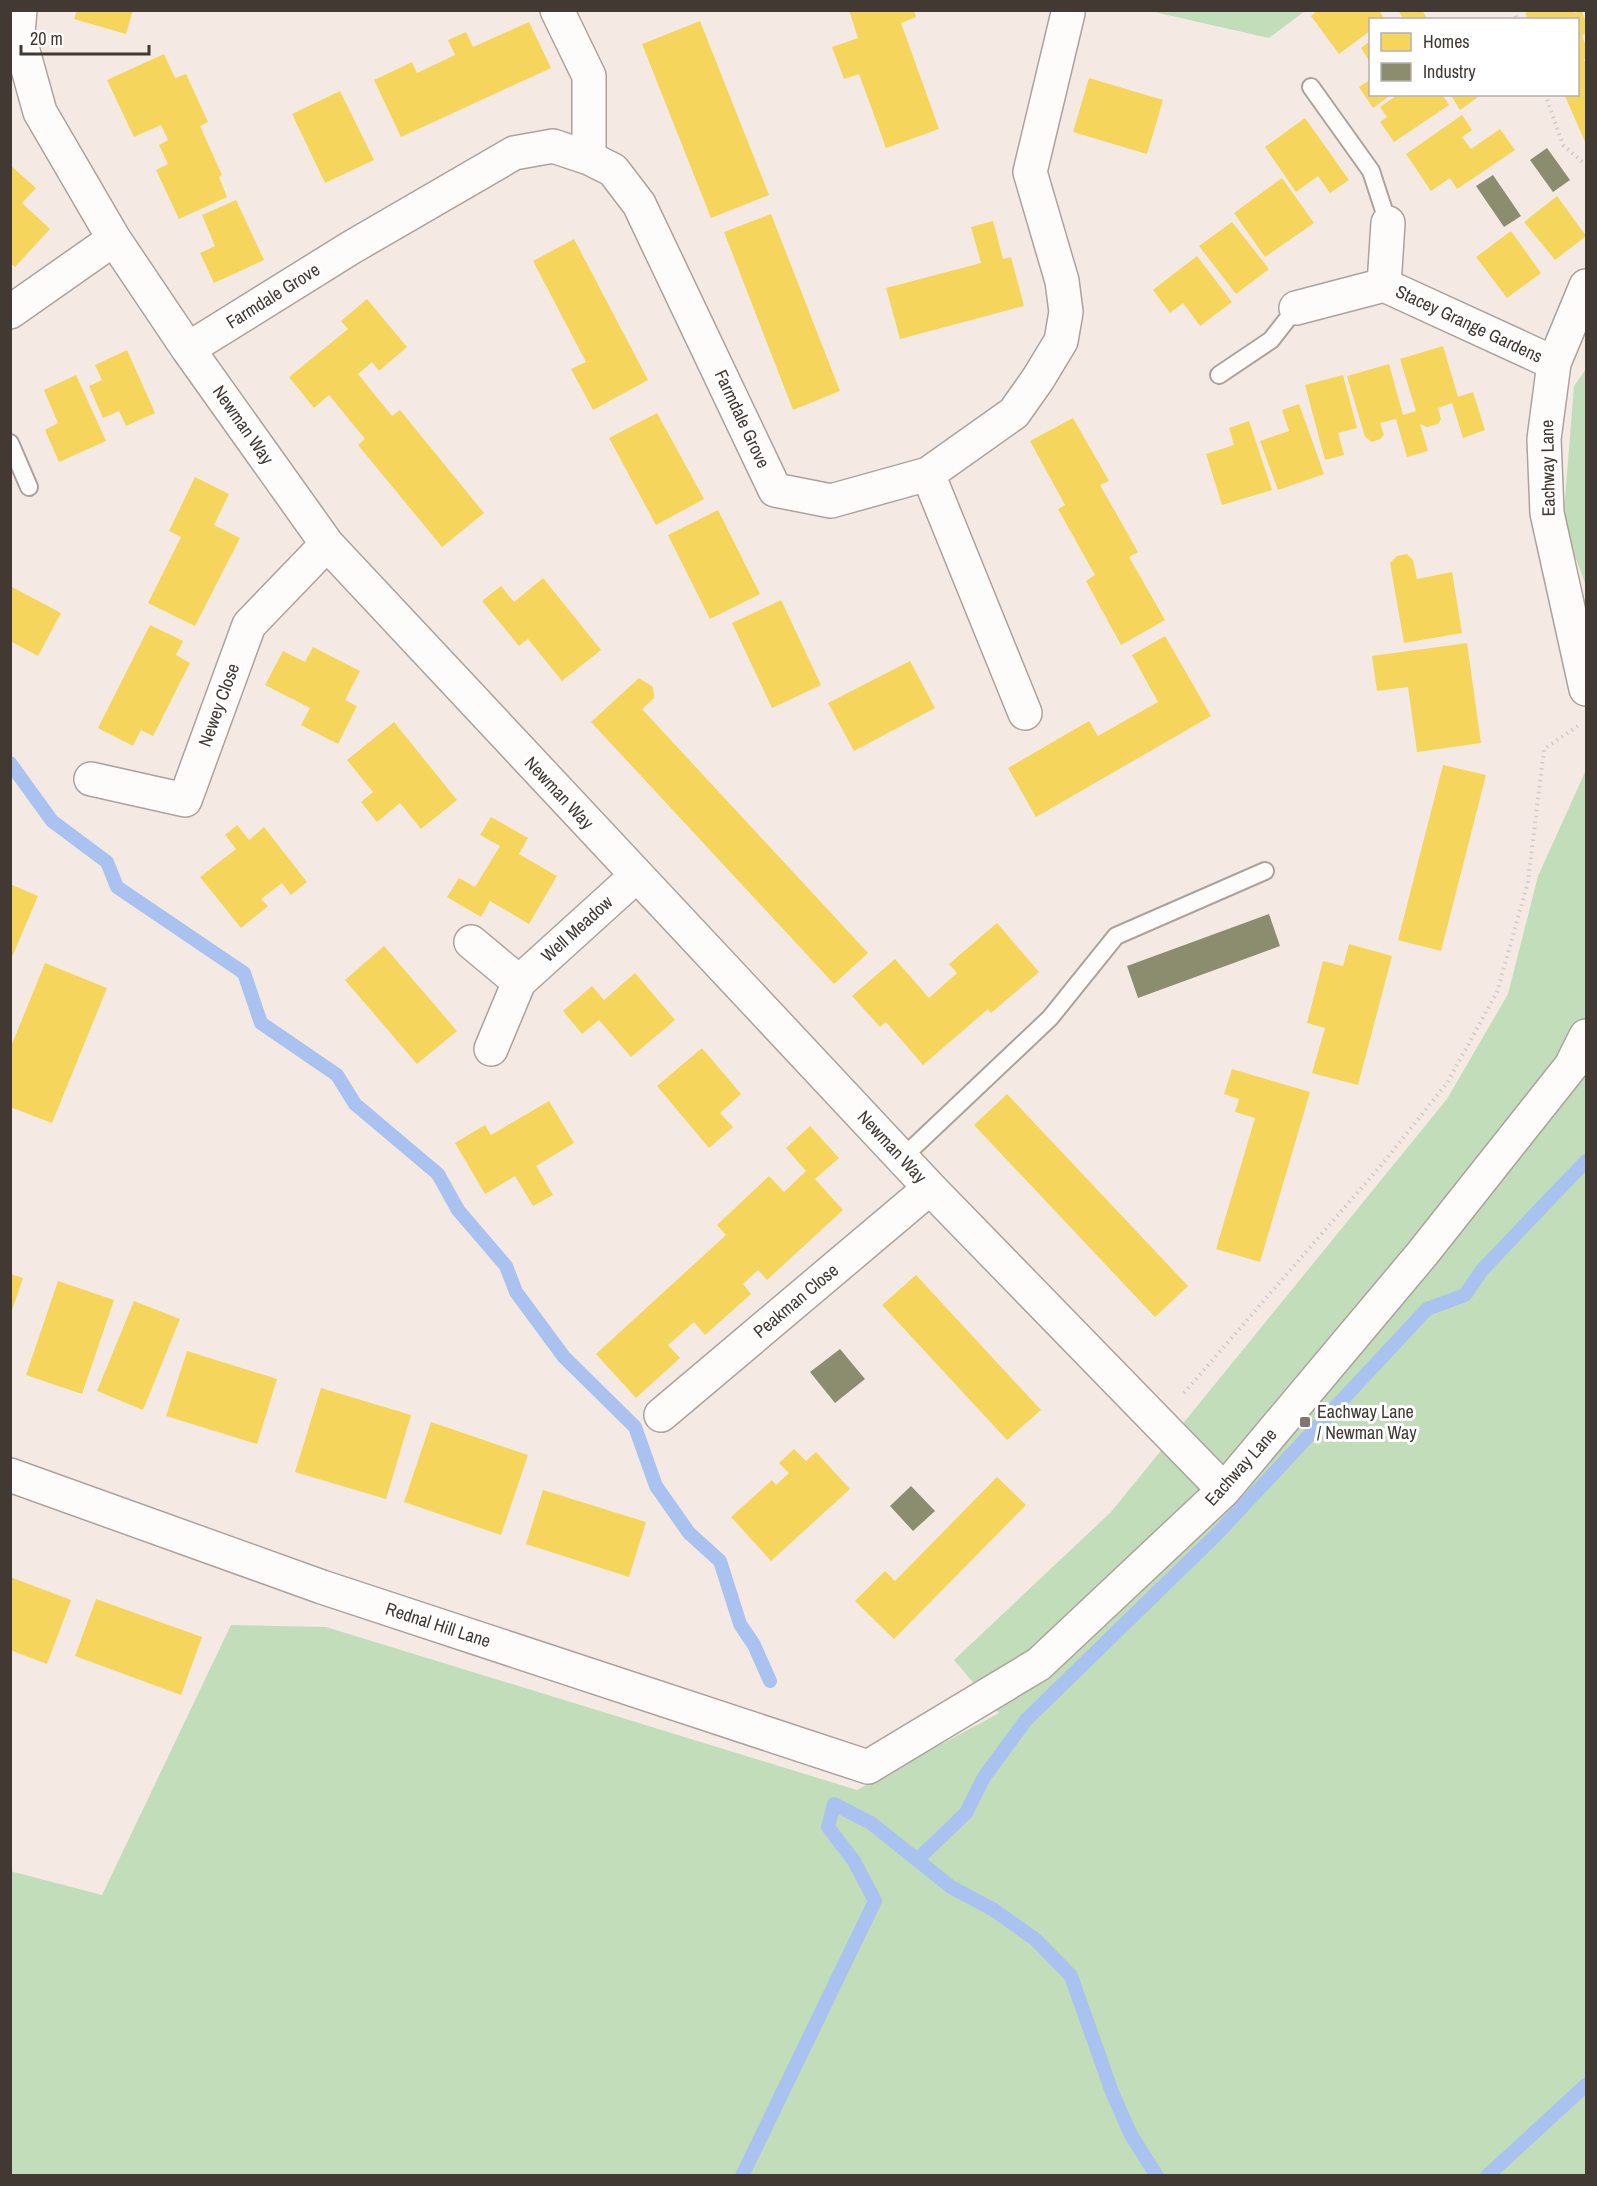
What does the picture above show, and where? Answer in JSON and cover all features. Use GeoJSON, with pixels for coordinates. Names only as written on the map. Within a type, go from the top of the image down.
{"type":"FeatureCollection","features":[{"type":"Feature","properties":{"kind":"street","name":"Newman Way"},"geometry":{"type":"LineString","coordinates":[[20,10],[18,33],[40,112],[114,239],[188,349],[327,544],[930,1188],[1224,1490]]}},
{"type":"Feature","properties":{"kind":"street"},"geometry":{"type":"LineString","coordinates":[[557,10],[589,76],[589,158]]}},
{"type":"Feature","properties":{"kind":"street","name":"Farmdale Grove"},"geometry":{"type":"LineString","coordinates":[[188,349],[352,247],[514,153],[553,146],[589,158],[613,170],[639,204],[775,490],[831,501],[928,474],[1014,413],[1038,380],[1061,341],[1066,312],[1062,280],[1030,172],[1068,13]]}},
{"type":"Feature","properties":{"kind":"street","name":"Stacey Grange Gardens"},"geometry":{"type":"LineString","coordinates":[[1384,285],[1388,223]]}},
{"type":"Feature","properties":{"kind":"street"},"geometry":{"type":"LineString","coordinates":[[10,312],[114,239]]}},
{"type":"Feature","properties":{"kind":"street","name":"Stacey Grange Gardens"},"geometry":{"type":"LineString","coordinates":[[1296,308],[1384,285],[1554,363]]}},
{"type":"Feature","properties":{"kind":"street","name":"Eachway Lane"},"geometry":{"type":"LineString","coordinates":[[1587,286],[1554,363],[1544,439],[1546,513],[1587,689]]}},
{"type":"Feature","properties":{"kind":"street"},"geometry":{"type":"LineString","coordinates":[[928,474],[1026,713]]}},
{"type":"Feature","properties":{"kind":"street","name":"Newey Close"},"geometry":{"type":"LineString","coordinates":[[91,779],[185,800],[249,625],[327,544]]}},
{"type":"Feature","properties":{"kind":"street","name":"Well Meadow"},"geometry":{"type":"LineString","coordinates":[[491,1049],[519,982],[636,876]]}},
{"type":"Feature","properties":{"kind":"street"},"geometry":{"type":"LineString","coordinates":[[471,942],[519,982]]}},
{"type":"Feature","properties":{"kind":"street","name":"Eachway Lane"},"geometry":{"type":"LineString","coordinates":[[868,1767],[1039,1664],[1224,1490],[1430,1245],[1571,1066],[1587,1036]]}},
{"type":"Feature","properties":{"kind":"street","name":"Peakman Close"},"geometry":{"type":"LineString","coordinates":[[662,1415],[930,1188]]}},
{"type":"Feature","properties":{"kind":"street","name":"Rednal Hill Lane"},"geometry":{"type":"LineString","coordinates":[[10,1475],[322,1587],[868,1767]]}},
{"type":"Feature","properties":{"kind":"lane"},"geometry":{"type":"LineString","coordinates":[[1311,87],[1371,171],[1388,223]]}},
{"type":"Feature","properties":{"kind":"lane"},"geometry":{"type":"LineString","coordinates":[[1219,375],[1271,340],[1296,308]]}},
{"type":"Feature","properties":{"kind":"lane"},"geometry":{"type":"LineString","coordinates":[[10,443],[29,487]]}},
{"type":"Feature","properties":{"kind":"lane"},"geometry":{"type":"LineString","coordinates":[[902,1158],[1050,1018],[1116,936],[1265,871]]}},
{"type":"Feature","properties":{"kind":"path"},"geometry":{"type":"LineString","coordinates":[[1546,96],[1563,145],[1587,165]]}},
{"type":"Feature","properties":{"kind":"path"},"geometry":{"type":"LineString","coordinates":[[1158,1423],[1383,1163],[1447,1083],[1497,992],[1528,882],[1544,748],[1587,720]]}},
{"type":"Feature","properties":{"kind":"green space"},"geometry":{"type":"Polygon","coordinates":[[[1150,11],[1305,11],[1269,38],[1150,11]]]}},
{"type":"Feature","properties":{"kind":"green space"},"geometry":{"type":"Polygon","coordinates":[[[1586,369],[1586,586],[1563,524],[1574,386],[1586,369]]]}},
{"type":"Feature","properties":{"kind":"green space"},"geometry":{"type":"Polygon","coordinates":[[[1586,770],[1586,2175],[11,2175],[10,1871],[102,1895],[231,1625],[326,1627],[857,1790],[999,1713],[954,1660],[1111,1512],[1447,1099],[1508,994],[1538,876],[1586,770]]]}},
{"type":"Feature","properties":{"kind":"building: Homes"},"geometry":{"type":"Polygon","coordinates":[[[77,10],[133,10],[126,34],[74,19],[77,10]]]}},
{"type":"Feature","properties":{"kind":"building: Homes"},"geometry":{"type":"Polygon","coordinates":[[[849,10],[914,10],[916,17],[901,23],[939,129],[886,148],[859,74],[844,79],[832,47],[858,38],[849,10]]]}},
{"type":"Feature","properties":{"kind":"building: Homes"},"geometry":{"type":"Polygon","coordinates":[[[1318,10],[1379,10],[1384,18],[1369,18],[1369,32],[1339,54],[1311,16],[1318,10]]]}},
{"type":"Feature","properties":{"kind":"building: Homes"},"geometry":{"type":"Polygon","coordinates":[[[1398,10],[1422,10],[1427,18],[1403,18],[1398,10]]]}},
{"type":"Feature","properties":{"kind":"building: Homes"},"geometry":{"type":"Polygon","coordinates":[[[1532,10],[1573,10],[1574,13],[1582,11],[1586,23],[1586,34],[1582,35],[1586,47],[1586,58],[1584,59],[1586,66],[1586,144],[1565,96],[1579,96],[1579,18],[1527,18],[1525,13],[1532,10]]]}},
{"type":"Feature","properties":{"kind":"building: Homes"},"geometry":{"type":"Polygon","coordinates":[[[700,21],[769,195],[711,218],[642,44],[700,21]]]}},
{"type":"Feature","properties":{"kind":"building: Homes"},"geometry":{"type":"Polygon","coordinates":[[[529,22],[551,68],[401,137],[374,80],[412,62],[417,73],[455,55],[448,40],[466,32],[473,47],[529,22]]]}},
{"type":"Feature","properties":{"kind":"building: Homes"},"geometry":{"type":"Polygon","coordinates":[[[1369,42],[1369,60],[1361,48],[1369,42]]]}},
{"type":"Feature","properties":{"kind":"building: Homes"},"geometry":{"type":"Polygon","coordinates":[[[164,54],[175,78],[186,74],[208,122],[200,126],[222,175],[219,177],[227,197],[179,219],[156,170],[168,164],[159,145],[168,140],[161,125],[134,137],[107,80],[164,54]]]}},
{"type":"Feature","properties":{"kind":"building: Homes"},"geometry":{"type":"Polygon","coordinates":[[[1089,78],[1163,100],[1147,154],[1073,132],[1089,78]]]}},
{"type":"Feature","properties":{"kind":"building: Homes"},"geometry":{"type":"Polygon","coordinates":[[[1369,81],[1369,96],[1389,96],[1373,108],[1359,87],[1369,81]]]}},
{"type":"Feature","properties":{"kind":"building: Homes"},"geometry":{"type":"Polygon","coordinates":[[[340,91],[374,160],[325,183],[292,114],[340,91]]]}},
{"type":"Feature","properties":{"kind":"building: Homes"},"geometry":{"type":"Polygon","coordinates":[[[1396,96],[1443,96],[1449,105],[1394,142],[1380,122],[1387,117],[1380,107],[1396,96]]]}},
{"type":"Feature","properties":{"kind":"building: Homes"},"geometry":{"type":"Polygon","coordinates":[[[1451,96],[1479,96],[1460,110],[1451,96]]]}},
{"type":"Feature","properties":{"kind":"building: Homes"},"geometry":{"type":"Polygon","coordinates":[[[1462,115],[1472,130],[1462,137],[1471,149],[1500,129],[1515,150],[1457,189],[1450,178],[1431,191],[1406,154],[1462,115]]]}},
{"type":"Feature","properties":{"kind":"building: Homes"},"geometry":{"type":"Polygon","coordinates":[[[1305,118],[1349,180],[1330,193],[1318,176],[1296,192],[1265,147],[1305,118]]]}},
{"type":"Feature","properties":{"kind":"building: Homes"},"geometry":{"type":"Polygon","coordinates":[[[10,165],[36,188],[22,203],[50,229],[15,267],[10,263],[10,165]]]}},
{"type":"Feature","properties":{"kind":"building: Homes"},"geometry":{"type":"Polygon","coordinates":[[[1282,178],[1314,223],[1265,257],[1234,213],[1282,178]]]}},
{"type":"Feature","properties":{"kind":"building: Homes"},"geometry":{"type":"Polygon","coordinates":[[[1557,196],[1586,236],[1555,260],[1524,222],[1557,196]]]}},
{"type":"Feature","properties":{"kind":"building: Homes"},"geometry":{"type":"Polygon","coordinates":[[[236,200],[264,260],[214,283],[200,253],[215,246],[202,215],[236,200]]]}},
{"type":"Feature","properties":{"kind":"building: Homes"},"geometry":{"type":"Polygon","coordinates":[[[771,214],[840,391],[793,410],[724,232],[771,214]]]}},
{"type":"Feature","properties":{"kind":"building: Homes"},"geometry":{"type":"Polygon","coordinates":[[[993,221],[1003,259],[1011,257],[1024,306],[900,339],[886,288],[981,263],[971,227],[993,221]]]}},
{"type":"Feature","properties":{"kind":"building: Homes"},"geometry":{"type":"Polygon","coordinates":[[[1232,222],[1269,269],[1236,294],[1199,246],[1232,222]]]}},
{"type":"Feature","properties":{"kind":"building: Homes"},"geometry":{"type":"Polygon","coordinates":[[[1511,231],[1541,273],[1507,298],[1476,257],[1511,231]]]}},
{"type":"Feature","properties":{"kind":"building: Homes"},"geometry":{"type":"Polygon","coordinates":[[[574,239],[648,380],[593,410],[571,369],[586,362],[533,261],[574,239]]]}},
{"type":"Feature","properties":{"kind":"building: Homes"},"geometry":{"type":"Polygon","coordinates":[[[1197,256],[1232,302],[1200,326],[1183,303],[1170,313],[1153,290],[1197,256]]]}},
{"type":"Feature","properties":{"kind":"building: Homes"},"geometry":{"type":"Polygon","coordinates":[[[367,299],[407,347],[379,371],[372,362],[358,374],[392,416],[400,410],[484,513],[442,547],[358,445],[365,439],[329,395],[314,408],[289,377],[348,329],[341,321],[367,299]]]}},
{"type":"Feature","properties":{"kind":"building: Homes"},"geometry":{"type":"Polygon","coordinates":[[[1443,346],[1458,397],[1473,392],[1485,430],[1463,438],[1452,403],[1438,408],[1441,419],[1438,424],[1427,427],[1420,424],[1428,451],[1407,457],[1396,419],[1380,423],[1384,435],[1380,439],[1372,442],[1365,437],[1347,376],[1389,364],[1403,415],[1416,411],[1400,359],[1443,346]]]}},
{"type":"Feature","properties":{"kind":"building: Homes"},"geometry":{"type":"Polygon","coordinates":[[[127,350],[155,413],[126,426],[119,411],[103,418],[89,386],[102,380],[95,365],[127,350]]]}},
{"type":"Feature","properties":{"kind":"building: Homes"},"geometry":{"type":"Polygon","coordinates":[[[76,375],[106,441],[59,462],[45,430],[58,423],[44,390],[76,375]]]}},
{"type":"Feature","properties":{"kind":"building: Homes"},"geometry":{"type":"Polygon","coordinates":[[[1343,375],[1357,428],[1338,433],[1344,455],[1325,460],[1305,385],[1343,375]]]}},
{"type":"Feature","properties":{"kind":"building: Homes"},"geometry":{"type":"Polygon","coordinates":[[[1299,404],[1324,474],[1278,490],[1260,441],[1289,431],[1282,410],[1299,404]]]}},
{"type":"Feature","properties":{"kind":"building: Homes"},"geometry":{"type":"Polygon","coordinates":[[[657,413],[704,499],[656,525],[609,438],[657,413]]]}},
{"type":"Feature","properties":{"kind":"building: Homes"},"geometry":{"type":"Polygon","coordinates":[[[1073,418],[1109,481],[1100,485],[1138,552],[1129,557],[1165,620],[1121,645],[1086,581],[1095,575],[1058,509],[1065,505],[1030,441],[1073,418]]]}},
{"type":"Feature","properties":{"kind":"building: Homes"},"geometry":{"type":"Polygon","coordinates":[[[1249,421],[1272,490],[1222,505],[1206,454],[1234,445],[1229,428],[1249,421]]]}},
{"type":"Feature","properties":{"kind":"building: Homes"},"geometry":{"type":"Polygon","coordinates":[[[195,477],[229,494],[214,525],[240,538],[195,626],[148,603],[181,537],[169,531],[195,477]]]}},
{"type":"Feature","properties":{"kind":"building: Homes"},"geometry":{"type":"Polygon","coordinates":[[[718,510],[760,594],[710,619],[668,535],[718,510]]]}},
{"type":"Feature","properties":{"kind":"building: Homes"},"geometry":{"type":"Polygon","coordinates":[[[1407,554],[1413,560],[1417,579],[1452,572],[1462,633],[1404,643],[1390,563],[1397,556],[1407,554]]]}},
{"type":"Feature","properties":{"kind":"building: Homes"},"geometry":{"type":"Polygon","coordinates":[[[543,578],[601,650],[562,681],[528,639],[519,646],[482,601],[501,586],[514,602],[543,578]]]}},
{"type":"Feature","properties":{"kind":"building: Homes"},"geometry":{"type":"Polygon","coordinates":[[[10,586],[61,613],[38,656],[10,641],[10,586]]]}},
{"type":"Feature","properties":{"kind":"building: Homes"},"geometry":{"type":"Polygon","coordinates":[[[781,600],[821,685],[772,708],[732,623],[781,600]]]}},
{"type":"Feature","properties":{"kind":"building: Homes"},"geometry":{"type":"Polygon","coordinates":[[[150,625],[183,641],[176,655],[190,663],[153,736],[141,730],[133,746],[98,728],[150,625]]]}},
{"type":"Feature","properties":{"kind":"building: Homes"},"geometry":{"type":"Polygon","coordinates":[[[1165,636],[1211,716],[1036,817],[1008,768],[1089,721],[1098,736],[1158,702],[1132,655],[1165,636]]]}},
{"type":"Feature","properties":{"kind":"building: Homes"},"geometry":{"type":"Polygon","coordinates":[[[1467,643],[1481,743],[1417,752],[1408,687],[1377,691],[1372,656],[1467,643]]]}},
{"type":"Feature","properties":{"kind":"building: Homes"},"geometry":{"type":"Polygon","coordinates":[[[313,647],[360,671],[345,700],[357,706],[338,744],[301,725],[310,708],[265,685],[283,651],[305,662],[313,647]]]}},
{"type":"Feature","properties":{"kind":"building: Homes"},"geometry":{"type":"Polygon","coordinates":[[[910,661],[935,708],[854,751],[828,703],[910,661]]]}},
{"type":"Feature","properties":{"kind":"building: Homes"},"geometry":{"type":"Polygon","coordinates":[[[639,678],[653,687],[654,698],[642,709],[868,953],[834,984],[591,722],[639,678]]]}},
{"type":"Feature","properties":{"kind":"building: Homes"},"geometry":{"type":"Polygon","coordinates":[[[394,722],[457,800],[421,829],[400,803],[377,822],[361,802],[373,792],[347,760],[394,722]]]}},
{"type":"Feature","properties":{"kind":"building: Homes"},"geometry":{"type":"Polygon","coordinates":[[[1443,765],[1486,775],[1441,951],[1398,940],[1443,765]]]}},
{"type":"Feature","properties":{"kind":"building: Homes"},"geometry":{"type":"Polygon","coordinates":[[[491,817],[528,838],[519,854],[557,876],[529,924],[490,901],[481,917],[447,897],[459,878],[475,887],[500,846],[480,835],[491,817]]]}},
{"type":"Feature","properties":{"kind":"building: Homes"},"geometry":{"type":"Polygon","coordinates":[[[237,825],[249,840],[264,827],[307,882],[291,895],[282,883],[261,899],[268,906],[241,928],[200,877],[236,849],[225,835],[237,825]]]}},
{"type":"Feature","properties":{"kind":"building: Homes"},"geometry":{"type":"Polygon","coordinates":[[[10,884],[38,896],[12,957],[10,956],[10,884]]]}},
{"type":"Feature","properties":{"kind":"building: Homes"},"geometry":{"type":"Polygon","coordinates":[[[997,923],[1039,972],[991,1013],[988,1009],[923,1065],[886,1022],[880,1027],[852,996],[895,959],[929,998],[957,973],[949,964],[997,923]]]}},
{"type":"Feature","properties":{"kind":"building: Homes"},"geometry":{"type":"Polygon","coordinates":[[[1349,944],[1392,956],[1358,1085],[1312,1073],[1325,1028],[1307,1023],[1323,961],[1343,966],[1349,944]]]}},
{"type":"Feature","properties":{"kind":"building: Homes"},"geometry":{"type":"Polygon","coordinates":[[[384,946],[457,1031],[417,1064],[345,980],[384,946]]]}},
{"type":"Feature","properties":{"kind":"building: Homes"},"geometry":{"type":"Polygon","coordinates":[[[45,963],[107,988],[52,1123],[10,1107],[10,1049],[45,963]]]}},
{"type":"Feature","properties":{"kind":"building: Homes"},"geometry":{"type":"Polygon","coordinates":[[[635,973],[675,1020],[631,1057],[599,1020],[582,1034],[563,1011],[592,986],[604,1000],[635,973]]]}},
{"type":"Feature","properties":{"kind":"building: Homes"},"geometry":{"type":"Polygon","coordinates":[[[702,1048],[741,1094],[720,1113],[733,1127],[709,1148],[657,1086],[702,1048]]]}},
{"type":"Feature","properties":{"kind":"building: Homes"},"geometry":{"type":"Polygon","coordinates":[[[1232,1069],[1310,1092],[1260,1262],[1216,1249],[1255,1118],[1235,1112],[1239,1099],[1224,1094],[1232,1069]]]}},
{"type":"Feature","properties":{"kind":"building: Homes"},"geometry":{"type":"Polygon","coordinates":[[[1007,1094],[1188,1286],[1155,1317],[974,1125],[1007,1094]]]}},
{"type":"Feature","properties":{"kind":"building: Homes"},"geometry":{"type":"Polygon","coordinates":[[[549,1101],[574,1143],[536,1166],[553,1195],[533,1206],[515,1176],[485,1194],[455,1143],[485,1125],[491,1135],[549,1101]]]}},
{"type":"Feature","properties":{"kind":"building: Homes"},"geometry":{"type":"Polygon","coordinates":[[[810,1126],[839,1158],[815,1179],[843,1210],[767,1280],[758,1270],[743,1284],[751,1294],[705,1335],[694,1322],[668,1345],[680,1358],[636,1398],[596,1354],[726,1235],[717,1225],[769,1176],[784,1192],[806,1171],[786,1148],[810,1126]]]}},
{"type":"Feature","properties":{"kind":"building: Homes"},"geometry":{"type":"Polygon","coordinates":[[[10,1274],[23,1278],[11,1313],[10,1313],[10,1274]]]}},
{"type":"Feature","properties":{"kind":"building: Homes"},"geometry":{"type":"Polygon","coordinates":[[[916,1275],[1041,1410],[1007,1440],[882,1305],[916,1275]]]}},
{"type":"Feature","properties":{"kind":"building: Homes"},"geometry":{"type":"Polygon","coordinates":[[[58,1281],[114,1300],[82,1394],[26,1375],[58,1281]]]}},
{"type":"Feature","properties":{"kind":"building: Homes"},"geometry":{"type":"Polygon","coordinates":[[[134,1301],[180,1319],[143,1410],[97,1391],[134,1301]]]}},
{"type":"Feature","properties":{"kind":"building: Homes"},"geometry":{"type":"Polygon","coordinates":[[[187,1351],[277,1379],[257,1444],[166,1416],[187,1351]]]}},
{"type":"Feature","properties":{"kind":"building: Homes"},"geometry":{"type":"Polygon","coordinates":[[[321,1388],[411,1415],[386,1499],[295,1472],[321,1388]]]}},
{"type":"Feature","properties":{"kind":"building: Homes"},"geometry":{"type":"Polygon","coordinates":[[[431,1422],[528,1455],[501,1535],[404,1502],[431,1422]]]}},
{"type":"Feature","properties":{"kind":"building: Homes"},"geometry":{"type":"Polygon","coordinates":[[[794,1449],[806,1461],[816,1452],[850,1489],[771,1561],[731,1517],[772,1480],[776,1485],[789,1473],[779,1463],[794,1449]]]}},
{"type":"Feature","properties":{"kind":"building: Homes"},"geometry":{"type":"Polygon","coordinates":[[[997,1477],[1026,1505],[894,1639],[855,1601],[885,1571],[895,1581],[997,1477]]]}},
{"type":"Feature","properties":{"kind":"building: Homes"},"geometry":{"type":"Polygon","coordinates":[[[543,1490],[646,1522],[629,1577],[526,1544],[543,1490]]]}},
{"type":"Feature","properties":{"kind":"building: Homes"},"geometry":{"type":"Polygon","coordinates":[[[10,1577],[71,1600],[47,1664],[10,1650],[10,1577]]]}},
{"type":"Feature","properties":{"kind":"building: Homes"},"geometry":{"type":"Polygon","coordinates":[[[96,1599],[202,1637],[181,1695],[75,1656],[96,1599]]]}},
{"type":"Feature","properties":{"kind":"building: Industry"},"geometry":{"type":"Polygon","coordinates":[[[1547,148],[1570,180],[1553,192],[1530,160],[1547,148]]]}},
{"type":"Feature","properties":{"kind":"building: Industry"},"geometry":{"type":"Polygon","coordinates":[[[1493,175],[1521,216],[1504,227],[1476,186],[1493,175]]]}},
{"type":"Feature","properties":{"kind":"building: Industry"},"geometry":{"type":"Polygon","coordinates":[[[1269,914],[1280,946],[1138,998],[1127,966],[1269,914]]]}},
{"type":"Feature","properties":{"kind":"building: Industry"},"geometry":{"type":"Polygon","coordinates":[[[840,1349],[865,1379],[835,1403],[810,1372],[840,1349]]]}},
{"type":"Feature","properties":{"kind":"building: Industry"},"geometry":{"type":"Polygon","coordinates":[[[911,1486],[935,1511],[913,1531],[890,1506],[911,1486]]]}},
{"type":"Feature","properties":{"kind":"waterway"},"geometry":{"type":"LineString","coordinates":[[10,763],[52,821],[107,862],[117,887],[244,973],[261,1023],[337,1075],[355,1104],[438,1174],[458,1210],[506,1266],[516,1292],[564,1357],[635,1427],[656,1486],[689,1533],[720,1561],[740,1624],[754,1645],[770,1681]]}},
{"type":"Feature","properties":{"kind":"waterway"},"geometry":{"type":"LineString","coordinates":[[918,1859],[966,1813],[984,1777],[1026,1720],[1216,1535],[1427,1309],[1465,1295],[1482,1270],[1586,1161]]}},
{"type":"Feature","properties":{"kind":"waterway"},"geometry":{"type":"LineString","coordinates":[[742,2176],[875,1901],[854,1861],[828,1827],[834,1804],[871,1823],[951,1887],[994,1910],[1036,1940],[1071,1976],[1112,2092],[1131,2135],[1157,2176]]}},
{"type":"Feature","properties":{"kind":"waterway"},"geometry":{"type":"LineString","coordinates":[[1487,2176],[1586,2085]]}},
{"type":"Feature","properties":{"kind":"place","name":"Eachway Lane / Newman Way"},"geometry":{"type":"Point","coordinates":[1305,1422]}}]}
